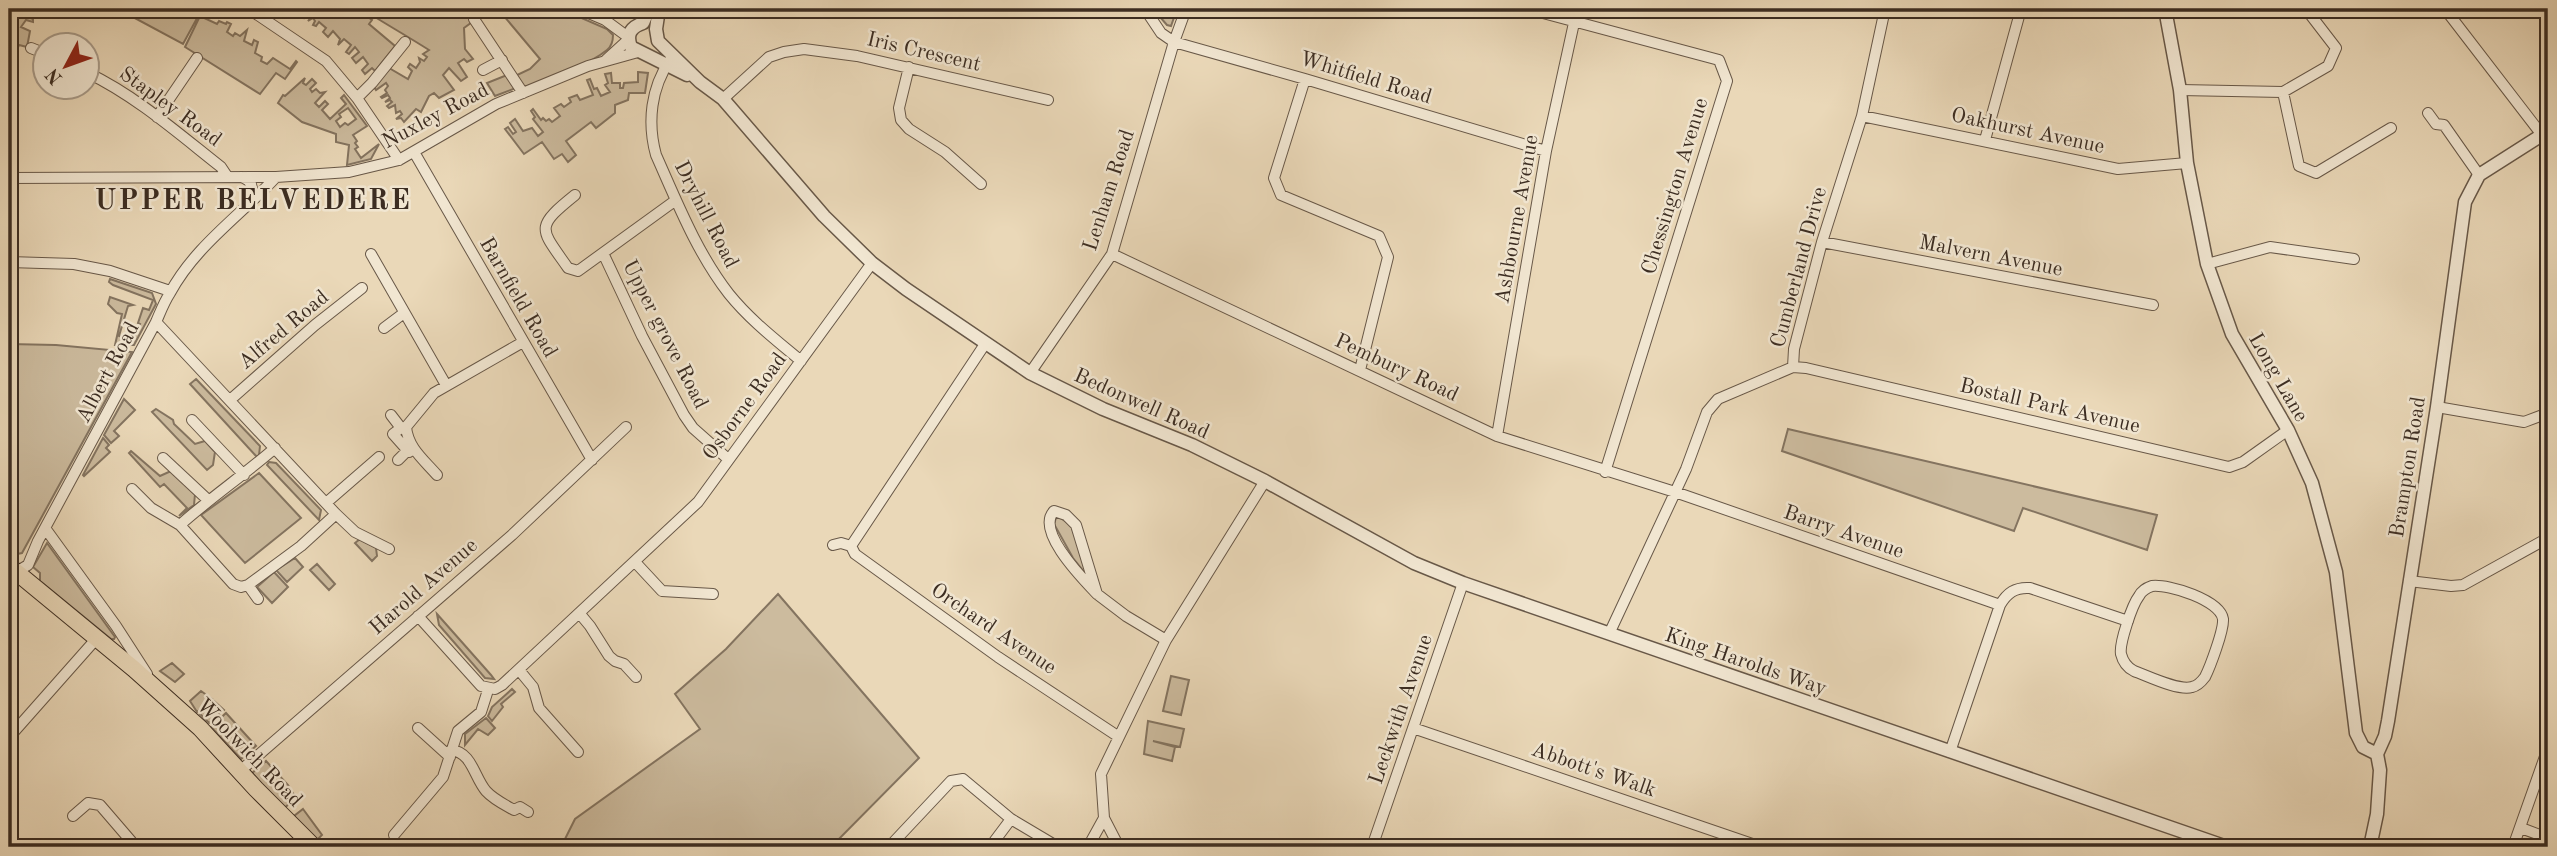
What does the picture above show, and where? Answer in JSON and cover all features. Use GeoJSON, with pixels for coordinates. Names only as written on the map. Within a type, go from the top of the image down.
{"type":"FeatureCollection","features":[{"type":"Feature","properties":{"kind":"main road","name":"Woolwich Road"},"geometry":{"type":"LineString","coordinates":[[11,571],[97,638],[200,728],[314,847]]}},
{"type":"Feature","properties":{"kind":"street"},"geometry":{"type":"LineString","coordinates":[[249,9],[326,61],[357,98],[399,160]]}},
{"type":"Feature","properties":{"kind":"street"},"geometry":{"type":"LineString","coordinates":[[579,9],[634,31],[649,9]]}},
{"type":"Feature","properties":{"kind":"street"},"geometry":{"type":"LineString","coordinates":[[641,52],[653,50],[659,9]]}},
{"type":"Feature","properties":{"kind":"street"},"geometry":{"type":"LineString","coordinates":[[1145,9],[1161,33],[1174,42]]}},
{"type":"Feature","properties":{"kind":"street","name":"Lenham Road"},"geometry":{"type":"LineString","coordinates":[[1030,373],[1112,254],[1186,9]]}},
{"type":"Feature","properties":{"kind":"street","name":"Chessington Avenue"},"geometry":{"type":"LineString","coordinates":[[1528,9],[1719,60],[1727,81],[1605,472]]}},
{"type":"Feature","properties":{"kind":"street","name":"Ashbourne Avenue"},"geometry":{"type":"LineString","coordinates":[[1497,436],[1546,151],[1577,9]]}},
{"type":"Feature","properties":{"kind":"street","name":"Cumberland Drive"},"geometry":{"type":"LineString","coordinates":[[1609,634],[1713,403],[1793,367],[1794,349],[1822,242],[1862,116],[1885,9]]}},
{"type":"Feature","properties":{"kind":"street"},"geometry":{"type":"LineString","coordinates":[[1985,140],[2021,9]]}},
{"type":"Feature","properties":{"kind":"street","name":"Long Lane"},"geometry":{"type":"LineString","coordinates":[[2165,9],[2179,90],[2187,163],[2207,264],[2232,334],[2288,429],[2312,483],[2336,572],[2356,733],[2364,747],[2377,754]]}},
{"type":"Feature","properties":{"kind":"street"},"geometry":{"type":"LineString","coordinates":[[2179,90],[2283,92],[2328,66],[2336,48],[2306,9]]}},
{"type":"Feature","properties":{"kind":"street"},"geometry":{"type":"LineString","coordinates":[[2428,113],[2437,124],[2444,125],[2479,175],[2545,133],[2445,9]]}},
{"type":"Feature","properties":{"kind":"street"},"geometry":{"type":"LineString","coordinates":[[474,19],[523,93]]}},
{"type":"Feature","properties":{"kind":"street","name":"Bedonwell Road"},"geometry":{"type":"LineString","coordinates":[[670,60],[657,35],[634,31],[631,47],[670,60],[723,99],[824,216],[872,263],[985,344],[1030,373],[1103,409],[1192,444],[1265,481]]}},
{"type":"Feature","properties":{"kind":"street","name":"Nuxley Road"},"geometry":{"type":"LineString","coordinates":[[606,61],[634,31]]}},
{"type":"Feature","properties":{"kind":"street"},"geometry":{"type":"LineString","coordinates":[[357,98],[405,42]]}},
{"type":"Feature","properties":{"kind":"street","name":"Whitfield Road"},"geometry":{"type":"LineString","coordinates":[[1174,42],[1546,151]]}},
{"type":"Feature","properties":{"kind":"street","name":"Iris Crescent"},"geometry":{"type":"LineString","coordinates":[[723,99],[765,60],[784,52],[818,49],[909,67],[1048,100]]}},
{"type":"Feature","properties":{"kind":"street","name":"Nuxley Road"},"geometry":{"type":"LineString","coordinates":[[9,178],[276,177],[349,172],[399,160],[496,103],[606,61],[641,52]]}},
{"type":"Feature","properties":{"kind":"street"},"geometry":{"type":"LineString","coordinates":[[157,117],[197,58]]}},
{"type":"Feature","properties":{"kind":"street","name":"Dryhill Road"},"geometry":{"type":"LineString","coordinates":[[670,60],[650,114],[650,135],[656,155],[709,267],[730,296],[757,324],[801,361]]}},
{"type":"Feature","properties":{"kind":"street"},"geometry":{"type":"LineString","coordinates":[[483,70],[502,61]]}},
{"type":"Feature","properties":{"kind":"street"},"geometry":{"type":"LineString","coordinates":[[909,67],[899,108],[901,120],[909,129],[945,152],[981,184]]}},
{"type":"Feature","properties":{"kind":"street"},"geometry":{"type":"LineString","coordinates":[[1305,79],[1274,178],[1281,195],[1379,236],[1388,257],[1360,370]]}},
{"type":"Feature","properties":{"kind":"street","name":"Stapley Road"},"geometry":{"type":"LineString","coordinates":[[102,80],[157,117],[232,176]]}},
{"type":"Feature","properties":{"kind":"street"},"geometry":{"type":"LineString","coordinates":[[2283,92],[2299,166],[2316,173],[2391,128]]}},
{"type":"Feature","properties":{"kind":"street","name":"Oakhurst Avenue"},"geometry":{"type":"LineString","coordinates":[[1862,116],[2118,169],[2187,163]]}},
{"type":"Feature","properties":{"kind":"street","name":"Barnfield Road"},"geometry":{"type":"LineString","coordinates":[[414,152],[592,460]]}},
{"type":"Feature","properties":{"kind":"street","name":"Brampton Road"},"geometry":{"type":"LineString","coordinates":[[2370,847],[2377,814],[2380,770],[2377,754],[2385,736],[2437,407],[2465,202],[2479,175]]}},
{"type":"Feature","properties":{"kind":"street"},"geometry":{"type":"LineString","coordinates":[[232,176],[245,178],[253,188],[252,196],[242,210]]}},
{"type":"Feature","properties":{"kind":"street","name":"Albert Road"},"geometry":{"type":"LineString","coordinates":[[11,571],[28,565],[170,292],[206,244],[276,177]]}},
{"type":"Feature","properties":{"kind":"street"},"geometry":{"type":"LineString","coordinates":[[575,195],[549,216],[545,235],[568,268],[578,271],[676,200]]}},
{"type":"Feature","properties":{"kind":"street","name":"Malvern Avenue"},"geometry":{"type":"LineString","coordinates":[[1822,242],[2153,305]]}},
{"type":"Feature","properties":{"kind":"street"},"geometry":{"type":"LineString","coordinates":[[2207,264],[2270,247],[2354,259]]}},
{"type":"Feature","properties":{"kind":"street","name":"Upper grove Road"},"geometry":{"type":"LineString","coordinates":[[603,253],[642,336],[684,415],[693,428],[728,459]]}},
{"type":"Feature","properties":{"kind":"street"},"geometry":{"type":"LineString","coordinates":[[370,254],[446,385]]}},
{"type":"Feature","properties":{"kind":"street","name":"Pembury Road"},"geometry":{"type":"LineString","coordinates":[[1112,254],[1497,436],[1675,492]]}},
{"type":"Feature","properties":{"kind":"street"},"geometry":{"type":"LineString","coordinates":[[9,262],[74,264],[110,271],[170,292]]}},
{"type":"Feature","properties":{"kind":"street","name":"Osborne Road"},"geometry":{"type":"LineString","coordinates":[[488,690],[502,685],[519,670],[698,502],[872,263]]}},
{"type":"Feature","properties":{"kind":"street","name":"Alfred Road"},"geometry":{"type":"LineString","coordinates":[[230,400],[315,325],[362,288]]}},
{"type":"Feature","properties":{"kind":"street"},"geometry":{"type":"LineString","coordinates":[[384,328],[404,313]]}},
{"type":"Feature","properties":{"kind":"street"},"geometry":{"type":"LineString","coordinates":[[156,322],[336,514],[355,532],[389,549]]}},
{"type":"Feature","properties":{"kind":"street"},"geometry":{"type":"LineString","coordinates":[[410,449],[406,427],[429,398],[446,385],[523,342]]}},
{"type":"Feature","properties":{"kind":"street"},"geometry":{"type":"LineString","coordinates":[[833,545],[841,543],[851,546],[985,344]]}},
{"type":"Feature","properties":{"kind":"street","name":"Bostall Park Avenue"},"geometry":{"type":"LineString","coordinates":[[1793,367],[2228,467],[2243,462],[2288,429]]}},
{"type":"Feature","properties":{"kind":"street"},"geometry":{"type":"LineString","coordinates":[[2437,407],[2524,422],[2547,414],[2548,402]]}},
{"type":"Feature","properties":{"kind":"street"},"geometry":{"type":"LineString","coordinates":[[391,415],[401,428],[393,434],[437,475]]}},
{"type":"Feature","properties":{"kind":"street"},"geometry":{"type":"LineString","coordinates":[[192,420],[244,475]]}},
{"type":"Feature","properties":{"kind":"street","name":"Harold Avenue"},"geometry":{"type":"LineString","coordinates":[[240,771],[418,616],[626,427]]}},
{"type":"Feature","properties":{"kind":"street"},"geometry":{"type":"LineString","coordinates":[[180,525],[275,448]]}},
{"type":"Feature","properties":{"kind":"street"},"geometry":{"type":"LineString","coordinates":[[398,460],[410,449]]}},
{"type":"Feature","properties":{"kind":"street"},"geometry":{"type":"LineString","coordinates":[[326,503],[379,457]]}},
{"type":"Feature","properties":{"kind":"street"},"geometry":{"type":"LineString","coordinates":[[163,458],[208,500]]}},
{"type":"Feature","properties":{"kind":"street"},"geometry":{"type":"LineString","coordinates":[[1119,847],[1104,818],[1101,774],[1166,640],[1265,481]]}},
{"type":"Feature","properties":{"kind":"street","name":"King Harolds Way"},"geometry":{"type":"LineString","coordinates":[[1265,481],[1414,562],[1463,583],[2227,847]]}},
{"type":"Feature","properties":{"kind":"street"},"geometry":{"type":"LineString","coordinates":[[132,489],[151,508],[180,525],[233,584],[241,587],[248,585],[301,546],[336,514]]}},
{"type":"Feature","properties":{"kind":"street","name":"Barry Avenue"},"geometry":{"type":"LineString","coordinates":[[1675,492],[2000,605]]}},
{"type":"Feature","properties":{"kind":"street"},"geometry":{"type":"LineString","coordinates":[[1097,594],[1076,525],[1066,515],[1054,511],[1048,524],[1055,541],[1079,575],[1097,594],[1126,616],[1166,640]]}},
{"type":"Feature","properties":{"kind":"street","name":"Woolwich Road"},"geometry":{"type":"LineString","coordinates":[[45,528],[116,626],[156,688]]}},
{"type":"Feature","properties":{"kind":"street"},"geometry":{"type":"LineString","coordinates":[[2409,581],[2463,585],[2548,538]]}},
{"type":"Feature","properties":{"kind":"street","name":"Orchard Avenue"},"geometry":{"type":"LineString","coordinates":[[851,546],[855,554],[998,657],[1119,737]]}},
{"type":"Feature","properties":{"kind":"street"},"geometry":{"type":"LineString","coordinates":[[635,562],[662,590],[680,594],[713,594]]}},
{"type":"Feature","properties":{"kind":"street","name":"Leckwith Avenue"},"geometry":{"type":"LineString","coordinates":[[1372,847],[1463,583]]}},
{"type":"Feature","properties":{"kind":"street"},"geometry":{"type":"LineString","coordinates":[[248,585],[258,599]]}},
{"type":"Feature","properties":{"kind":"street"},"geometry":{"type":"LineString","coordinates":[[2152,586],[2163,586],[2209,601],[2223,619],[2205,677],[2194,687],[2182,688],[2129,668],[2121,656],[2120,647],[2128,621],[2139,595],[2152,586]]}},
{"type":"Feature","properties":{"kind":"street"},"geometry":{"type":"LineString","coordinates":[[1950,752],[2000,605],[2015,589],[2030,588],[2128,621]]}},
{"type":"Feature","properties":{"kind":"street"},"geometry":{"type":"LineString","coordinates":[[579,614],[609,656],[624,664],[636,677]]}},
{"type":"Feature","properties":{"kind":"street"},"geometry":{"type":"LineString","coordinates":[[394,835],[443,778],[458,731],[481,712],[488,690],[481,686],[418,616]]}},
{"type":"Feature","properties":{"kind":"street"},"geometry":{"type":"LineString","coordinates":[[12,734],[97,638]]}},
{"type":"Feature","properties":{"kind":"street"},"geometry":{"type":"LineString","coordinates":[[519,670],[533,687],[539,708],[578,752]]}},
{"type":"Feature","properties":{"kind":"street"},"geometry":{"type":"LineString","coordinates":[[418,728],[451,753]]}},
{"type":"Feature","properties":{"kind":"street","name":"Abbott's Walk"},"geometry":{"type":"LineString","coordinates":[[1413,728],[1761,847]]}},
{"type":"Feature","properties":{"kind":"street"},"geometry":{"type":"LineString","coordinates":[[2513,847],[2548,748]]}},
{"type":"Feature","properties":{"kind":"street"},"geometry":{"type":"LineString","coordinates":[[451,753],[459,750],[466,756],[490,795],[514,810],[520,807],[528,812]]}},
{"type":"Feature","properties":{"kind":"street"},"geometry":{"type":"LineString","coordinates":[[889,847],[951,781],[963,779],[1011,819],[1058,847]]}},
{"type":"Feature","properties":{"kind":"street"},"geometry":{"type":"LineString","coordinates":[[73,816],[88,803],[100,805],[131,841],[133,847]]}},
{"type":"Feature","properties":{"kind":"street"},"geometry":{"type":"LineString","coordinates":[[1088,847],[1104,818]]}},
{"type":"Feature","properties":{"kind":"street"},"geometry":{"type":"LineString","coordinates":[[990,847],[1011,819]]}},
{"type":"Feature","properties":{"kind":"street"},"geometry":{"type":"LineString","coordinates":[[2521,828],[2548,838]]}},
{"type":"Feature","properties":{"kind":"street"},"geometry":{"type":"LineString","coordinates":[[9,840],[14,847]]}},
{"type":"Feature","properties":{"kind":"shaded area"},"geometry":{"type":"Polygon","coordinates":[[[16,9],[37,9],[36,13],[28,10],[26,16],[33,19],[33,22],[26,20],[21,27],[30,31],[27,47],[19,45],[9,71],[9,15],[13,17],[16,9]]]}},
{"type":"Feature","properties":{"kind":"shaded area"},"geometry":{"type":"Polygon","coordinates":[[[118,9],[188,9],[196,13],[202,9],[183,44],[118,9]]]}},
{"type":"Feature","properties":{"kind":"shaded area"},"geometry":{"type":"Polygon","coordinates":[[[306,9],[357,9],[372,20],[369,24],[395,46],[375,71],[372,68],[365,74],[362,70],[368,64],[363,57],[356,63],[352,58],[359,52],[355,47],[349,54],[346,52],[351,45],[344,39],[338,45],[340,39],[333,31],[328,37],[323,32],[326,28],[319,22],[316,26],[313,25],[313,18],[308,21],[312,16],[308,13],[304,18],[302,16],[306,9]]]}},
{"type":"Feature","properties":{"kind":"shaded area"},"geometry":{"type":"Polygon","coordinates":[[[362,9],[490,9],[464,28],[465,49],[473,59],[467,62],[464,59],[458,63],[467,77],[461,81],[449,68],[443,75],[454,90],[439,98],[434,93],[429,96],[421,112],[416,109],[404,122],[401,118],[396,119],[402,114],[400,111],[396,113],[395,105],[389,108],[387,106],[392,102],[385,102],[390,98],[388,95],[381,97],[387,93],[386,83],[376,90],[374,87],[389,68],[408,79],[412,71],[408,67],[410,64],[416,68],[420,62],[419,58],[424,61],[427,57],[423,54],[429,50],[362,9]]]}},
{"type":"Feature","properties":{"kind":"shaded area"},"geometry":{"type":"Polygon","coordinates":[[[498,9],[561,9],[607,29],[613,35],[612,43],[607,50],[589,62],[522,88],[515,76],[530,69],[540,59],[498,9]]]}},
{"type":"Feature","properties":{"kind":"shaded area"},"geometry":{"type":"Polygon","coordinates":[[[1153,9],[1177,9],[1171,26],[1167,25],[1153,9]]]}},
{"type":"Feature","properties":{"kind":"shaded area"},"geometry":{"type":"Polygon","coordinates":[[[200,16],[217,24],[219,21],[231,24],[227,32],[233,36],[235,33],[240,36],[247,30],[244,41],[252,45],[254,40],[258,42],[255,53],[267,64],[273,58],[290,69],[297,62],[285,79],[276,73],[260,94],[185,47],[200,16]]]}},
{"type":"Feature","properties":{"kind":"shaded area"},"geometry":{"type":"Polygon","coordinates":[[[638,72],[648,73],[645,93],[629,93],[628,100],[615,105],[615,113],[596,128],[591,122],[566,141],[576,155],[568,162],[562,154],[554,159],[542,142],[524,154],[505,129],[508,127],[513,134],[516,132],[510,123],[515,119],[523,131],[532,128],[538,136],[543,132],[533,119],[533,109],[541,120],[549,119],[552,122],[560,116],[554,108],[561,104],[564,107],[571,102],[569,98],[577,95],[580,100],[593,95],[587,80],[590,79],[601,96],[610,92],[605,85],[608,83],[605,74],[611,73],[612,83],[620,83],[620,88],[623,88],[624,83],[638,82],[638,72]]]}},
{"type":"Feature","properties":{"kind":"shaded area"},"geometry":{"type":"Polygon","coordinates":[[[507,75],[516,88],[495,96],[487,83],[507,75]]]}},
{"type":"Feature","properties":{"kind":"shaded area"},"geometry":{"type":"Polygon","coordinates":[[[305,78],[303,83],[306,85],[312,79],[316,83],[310,89],[312,92],[316,89],[320,93],[325,92],[315,103],[319,107],[325,101],[328,104],[322,110],[330,119],[346,104],[341,98],[344,95],[367,126],[353,135],[358,147],[355,149],[361,158],[379,144],[371,159],[347,165],[349,145],[336,142],[336,134],[302,122],[278,103],[283,95],[305,78]],[[348,108],[339,114],[341,117],[336,121],[340,127],[356,119],[348,108]]]}},
{"type":"Feature","properties":{"kind":"shaded area"},"geometry":{"type":"Polygon","coordinates":[[[110,279],[152,293],[156,304],[134,345],[115,345],[122,314],[108,304],[110,297],[133,305],[128,306],[119,336],[132,341],[140,324],[138,323],[143,308],[149,310],[153,300],[113,285],[109,282],[110,279]]]}},
{"type":"Feature","properties":{"kind":"shaded area"},"geometry":{"type":"Polygon","coordinates":[[[9,344],[132,352],[22,553],[12,555],[9,552],[9,344]]]}},
{"type":"Feature","properties":{"kind":"shaded area"},"geometry":{"type":"Polygon","coordinates":[[[196,379],[260,446],[257,457],[190,384],[196,379]]]}},
{"type":"Feature","properties":{"kind":"shaded area"},"geometry":{"type":"Polygon","coordinates":[[[124,399],[135,410],[114,431],[119,436],[111,443],[104,435],[124,399]]]}},
{"type":"Feature","properties":{"kind":"shaded area"},"geometry":{"type":"Polygon","coordinates":[[[156,409],[173,420],[195,444],[205,441],[215,452],[213,465],[207,470],[152,412],[156,409]]]}},
{"type":"Feature","properties":{"kind":"shaded area"},"geometry":{"type":"Polygon","coordinates":[[[1788,429],[2157,515],[2147,550],[2023,508],[2014,531],[1782,451],[1788,429]]]}},
{"type":"Feature","properties":{"kind":"shaded area"},"geometry":{"type":"Polygon","coordinates":[[[103,438],[109,445],[106,448],[110,452],[84,476],[83,475],[103,438]]]}},
{"type":"Feature","properties":{"kind":"shaded area"},"geometry":{"type":"Polygon","coordinates":[[[131,451],[160,476],[171,471],[195,494],[194,505],[179,516],[187,508],[164,484],[160,487],[129,453],[131,451]]]}},
{"type":"Feature","properties":{"kind":"shaded area"},"geometry":{"type":"Polygon","coordinates":[[[269,462],[276,463],[321,510],[319,520],[267,465],[269,462]]]}},
{"type":"Feature","properties":{"kind":"shaded area"},"geometry":{"type":"Polygon","coordinates":[[[259,473],[301,518],[245,563],[201,515],[259,473]]]}},
{"type":"Feature","properties":{"kind":"shaded area"},"geometry":{"type":"Polygon","coordinates":[[[1059,517],[1071,525],[1089,578],[1073,558],[1054,524],[1059,517]]]}},
{"type":"Feature","properties":{"kind":"shaded area"},"geometry":{"type":"Polygon","coordinates":[[[360,539],[376,548],[377,556],[372,561],[355,543],[360,539]]]}},
{"type":"Feature","properties":{"kind":"shaded area"},"geometry":{"type":"Polygon","coordinates":[[[47,543],[114,639],[40,581],[40,573],[33,567],[47,543]]]}},
{"type":"Feature","properties":{"kind":"shaded area"},"geometry":{"type":"Polygon","coordinates":[[[295,558],[303,567],[287,582],[276,570],[295,558]]]}},
{"type":"Feature","properties":{"kind":"shaded area"},"geometry":{"type":"Polygon","coordinates":[[[317,564],[335,584],[329,590],[310,570],[317,564]]]}},
{"type":"Feature","properties":{"kind":"shaded area"},"geometry":{"type":"Polygon","coordinates":[[[274,572],[288,587],[272,603],[257,587],[274,572]]]}},
{"type":"Feature","properties":{"kind":"shaded area"},"geometry":{"type":"Polygon","coordinates":[[[778,594],[919,758],[831,847],[572,847],[563,843],[575,819],[700,729],[675,694],[726,649],[778,594]]]}},
{"type":"Feature","properties":{"kind":"shaded area"},"geometry":{"type":"Polygon","coordinates":[[[437,614],[494,679],[485,678],[439,625],[437,614]]]}},
{"type":"Feature","properties":{"kind":"shaded area"},"geometry":{"type":"Polygon","coordinates":[[[172,663],[184,674],[175,682],[160,671],[172,663]]]}},
{"type":"Feature","properties":{"kind":"shaded area"},"geometry":{"type":"Polygon","coordinates":[[[1171,676],[1189,680],[1181,715],[1163,711],[1171,676]]]}},
{"type":"Feature","properties":{"kind":"shaded area"},"geometry":{"type":"Polygon","coordinates":[[[512,689],[515,692],[501,704],[503,707],[492,721],[488,716],[492,707],[512,689]]]}},
{"type":"Feature","properties":{"kind":"shaded area"},"geometry":{"type":"Polygon","coordinates":[[[201,691],[212,699],[197,712],[190,701],[201,691]]]}},
{"type":"Feature","properties":{"kind":"shaded area"},"geometry":{"type":"Polygon","coordinates":[[[214,701],[224,710],[209,723],[200,714],[214,701]]]}},
{"type":"Feature","properties":{"kind":"shaded area"},"geometry":{"type":"Polygon","coordinates":[[[226,713],[256,746],[241,759],[211,727],[226,713]]]}},
{"type":"Feature","properties":{"kind":"shaded area"},"geometry":{"type":"Polygon","coordinates":[[[486,718],[495,728],[488,735],[478,729],[465,745],[465,734],[486,718]]]}},
{"type":"Feature","properties":{"kind":"shaded area"},"geometry":{"type":"Polygon","coordinates":[[[1148,721],[1184,729],[1180,747],[1153,741],[1175,747],[1172,761],[1144,754],[1148,721]]]}},
{"type":"Feature","properties":{"kind":"shaded area"},"geometry":{"type":"Polygon","coordinates":[[[266,761],[296,798],[283,809],[251,774],[266,761]]]}},
{"type":"Feature","properties":{"kind":"shaded area"},"geometry":{"type":"Polygon","coordinates":[[[303,809],[322,835],[315,842],[294,816],[303,809]]]}},
{"type":"Feature","properties":{"kind":"district","name":"UPPER BELVEDERE"},"geometry":{"type":"Point","coordinates":[253,199]}}]}
